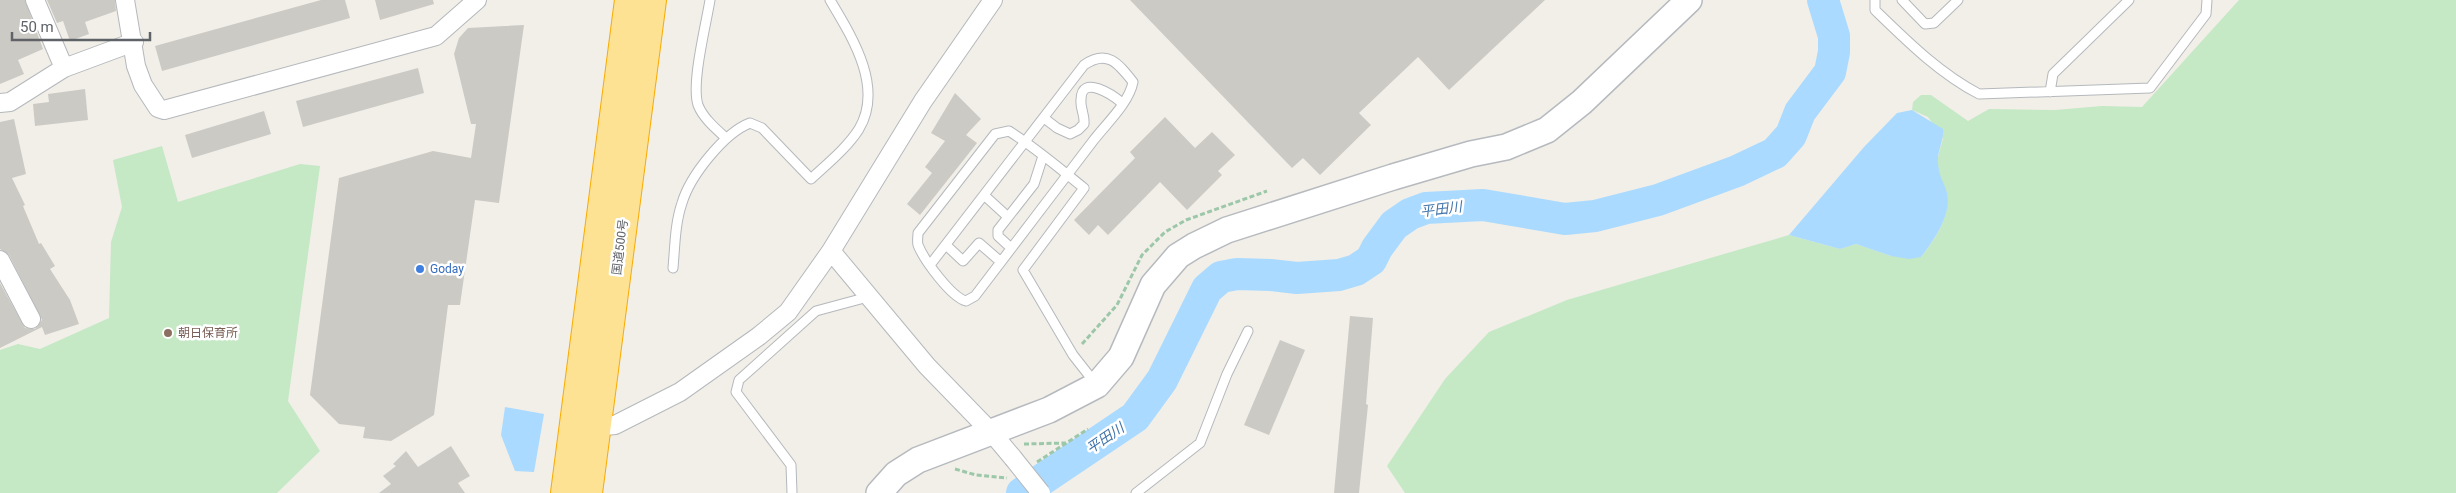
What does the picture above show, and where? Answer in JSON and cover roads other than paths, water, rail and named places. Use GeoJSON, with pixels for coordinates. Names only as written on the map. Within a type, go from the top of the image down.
{"type":"FeatureCollection","features":[{"type":"Feature","properties":{"kind":"highway","name":"国道500号"},"geometry":{"type":"LineString","coordinates":[[565,493],[629,0]]}},
{"type":"Feature","properties":{"kind":"highway","name":"国道500号"},"geometry":{"type":"LineString","coordinates":[[588,493],[652,0]]}},
{"type":"Feature","properties":{"kind":"street"},"geometry":{"type":"LineString","coordinates":[[36,0],[64,68]]}},
{"type":"Feature","properties":{"kind":"street"},"geometry":{"type":"LineString","coordinates":[[126,0],[134,42],[136,66],[143,85],[158,108],[164,110],[436,36],[477,0]]}},
{"type":"Feature","properties":{"kind":"street"},"geometry":{"type":"LineString","coordinates":[[596,427],[615,425],[680,392],[759,336],[788,312],[800,298],[831,251],[922,101],[993,0]]}},
{"type":"Feature","properties":{"kind":"street"},"geometry":{"type":"LineString","coordinates":[[879,493],[896,474],[918,460],[1049,410],[1096,385],[1121,357],[1153,285],[1178,256],[1227,230],[1402,174],[1471,154],[1506,147],[1547,130],[1582,102],[1688,0]]}},
{"type":"Feature","properties":{"kind":"street"},"geometry":{"type":"LineString","coordinates":[[0,103],[10,102],[64,68],[134,42]]}},
{"type":"Feature","properties":{"kind":"street"},"geometry":{"type":"LineString","coordinates":[[831,251],[927,366],[992,433],[1014,451],[1041,493]]}},
{"type":"Feature","properties":{"kind":"street"},"geometry":{"type":"LineString","coordinates":[[0,260],[31,319]]}},
{"type":"Feature","properties":{"kind":"lane"},"geometry":{"type":"LineString","coordinates":[[710,0],[698,80],[698,104],[704,115],[726,138]]}},
{"type":"Feature","properties":{"kind":"lane"},"geometry":{"type":"LineString","coordinates":[[673,268],[678,222],[685,193],[726,138],[737,128],[750,123],[762,128],[811,179],[845,146],[858,130],[868,110],[868,87],[859,55],[830,0]]}},
{"type":"Feature","properties":{"kind":"lane"},"geometry":{"type":"LineString","coordinates":[[1875,0],[1875,10],[1920,54],[1961,85],[1979,94],[2150,88],[2206,14],[2207,0]]}},
{"type":"Feature","properties":{"kind":"lane"},"geometry":{"type":"LineString","coordinates":[[1902,0],[1925,24],[1934,23],[1958,0]]}},
{"type":"Feature","properties":{"kind":"lane"},"geometry":{"type":"LineString","coordinates":[[2050,92],[2053,74],[2129,0]]}},
{"type":"Feature","properties":{"kind":"lane"},"geometry":{"type":"LineString","coordinates":[[930,265],[985,196],[1026,142],[1084,65],[1096,57],[1109,58],[1133,82],[1132,90],[1067,175],[1012,248],[975,296],[966,301],[957,299],[930,265],[917,243],[918,233],[995,134],[1010,131],[1026,142],[1043,156],[1067,175],[1084,188],[1023,270],[1073,355],[1096,385]]}},
{"type":"Feature","properties":{"kind":"lane"},"geometry":{"type":"LineString","coordinates":[[1044,118],[1057,128],[1070,134],[1078,130],[1084,124],[1080,101],[1081,95],[1088,88],[1096,87],[1108,92],[1122,103]]}},
{"type":"Feature","properties":{"kind":"lane"},"geometry":{"type":"LineString","coordinates":[[1012,248],[998,236],[998,230],[1034,184],[1043,156]]}},
{"type":"Feature","properties":{"kind":"lane"},"geometry":{"type":"LineString","coordinates":[[985,196],[1008,217]]}},
{"type":"Feature","properties":{"kind":"lane"},"geometry":{"type":"LineString","coordinates":[[946,245],[963,261],[979,243],[1001,262]]}},
{"type":"Feature","properties":{"kind":"lane"},"geometry":{"type":"LineString","coordinates":[[792,493],[791,465],[736,392],[738,380],[816,311],[868,297]]}},
{"type":"Feature","properties":{"kind":"lane"},"geometry":{"type":"LineString","coordinates":[[1136,493],[1200,443],[1227,374],[1248,331]]}},
{"type":"Feature","properties":{"kind":"water"},"geometry":{"type":"Polygon","coordinates":[[[1912,110],[1943,129],[1938,163],[1948,201],[1941,227],[1921,257],[1909,259],[1891,256],[1856,244],[1840,249],[1789,235],[1864,147],[1897,113],[1912,110]]]}},
{"type":"Feature","properties":{"kind":"water"},"geometry":{"type":"Polygon","coordinates":[[[505,407],[544,414],[534,472],[515,471],[501,435],[505,407]]]}},
{"type":"Feature","properties":{"kind":"waterway","name":"平田川"},"geometry":{"type":"LineString","coordinates":[[1022,493],[1135,417],[1162,380],[1207,289],[1221,277],[1237,274],[1297,278],[1339,275],[1356,270],[1371,260],[1377,248],[1394,225],[1410,214],[1426,208],[1483,205],[1565,219],[1595,216],[1658,200],[1737,171],[1775,153],[1791,135],[1800,112],[1830,72],[1834,52],[1834,36],[1823,0]]}},
{"type":"Feature","properties":{"kind":"place","name":"Goday"},"geometry":{"type":"Point","coordinates":[420,269]}},
{"type":"Feature","properties":{"kind":"place","name":"朝日保育所"},"geometry":{"type":"Point","coordinates":[168,333]}}]}
